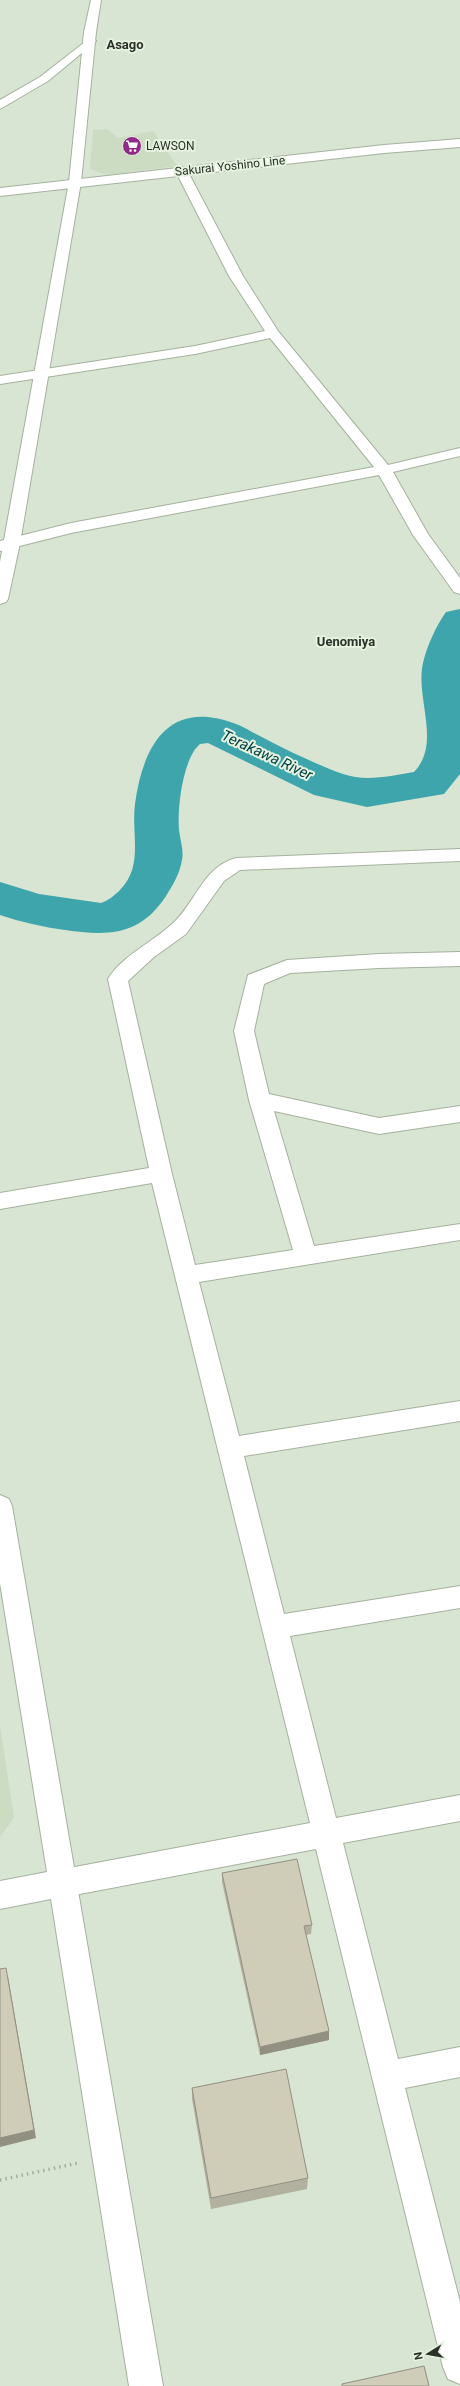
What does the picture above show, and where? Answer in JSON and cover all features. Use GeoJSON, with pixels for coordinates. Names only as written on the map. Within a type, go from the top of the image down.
{"type":"FeatureCollection","features":[{"type":"Feature","properties":{"kind":"street"},"geometry":{"type":"LineString","coordinates":[[0,599],[6,544],[42,372],[75,182],[90,41],[96,0]]}},
{"type":"Feature","properties":{"kind":"street"},"geometry":{"type":"LineString","coordinates":[[0,105],[44,79],[90,41]]}},
{"type":"Feature","properties":{"kind":"street","name":"Sakurai Yoshino Line"},"geometry":{"type":"LineString","coordinates":[[0,192],[75,182],[182,172],[384,149],[460,143]]}},
{"type":"Feature","properties":{"kind":"street"},"geometry":{"type":"LineString","coordinates":[[182,172],[236,276],[273,333],[384,470],[421,535],[460,589]]}},
{"type":"Feature","properties":{"kind":"street"},"geometry":{"type":"LineString","coordinates":[[0,380],[42,372],[195,350],[273,333]]}},
{"type":"Feature","properties":{"kind":"street"},"geometry":{"type":"LineString","coordinates":[[6,544],[72,528],[384,470],[460,452]]}},
{"type":"Feature","properties":{"kind":"street"},"geometry":{"type":"LineString","coordinates":[[458,2348],[387,2076],[186,1275],[161,1174],[118,979],[147,952],[179,929],[217,877],[236,864],[460,855]]}},
{"type":"Feature","properties":{"kind":"street"},"geometry":{"type":"LineString","coordinates":[[306,1256],[260,1100],[244,1031],[255,980],[287,967],[379,960],[460,959]]}},
{"type":"Feature","properties":{"kind":"street"},"geometry":{"type":"LineString","coordinates":[[260,1100],[379,1126],[460,1114]]}},
{"type":"Feature","properties":{"kind":"street"},"geometry":{"type":"LineString","coordinates":[[0,1201],[161,1174]]}},
{"type":"Feature","properties":{"kind":"street"},"geometry":{"type":"LineString","coordinates":[[186,1275],[460,1232]]}},
{"type":"Feature","properties":{"kind":"street"},"geometry":{"type":"LineString","coordinates":[[229,1448],[460,1411]]}},
{"type":"Feature","properties":{"kind":"street"},"geometry":{"type":"LineString","coordinates":[[0,1506],[110,2157],[146,2386]]}},
{"type":"Feature","properties":{"kind":"street"},"geometry":{"type":"LineString","coordinates":[[274,1627],[460,1597]]}},
{"type":"Feature","properties":{"kind":"street"},"geometry":{"type":"LineString","coordinates":[[0,1896],[460,1808]]}},
{"type":"Feature","properties":{"kind":"street"},"geometry":{"type":"LineString","coordinates":[[387,2076],[460,2062]]}},
{"type":"Feature","properties":{"kind":"path"},"geometry":{"type":"LineString","coordinates":[[0,2180],[110,2157]]}},
{"type":"Feature","properties":{"kind":"shaded area"},"geometry":{"type":"Polygon","coordinates":[[[107,129],[118,138],[153,131],[177,166],[108,175],[90,169],[93,130],[107,129]]]}},
{"type":"Feature","properties":{"kind":"shaded area"},"geometry":{"type":"Polygon","coordinates":[[[0,1725],[14,1818],[0,1837],[0,1725]]]}},
{"type":"Feature","properties":{"kind":"building"},"geometry":{"type":"Polygon","coordinates":[[[297,1859],[312,1925],[304,1926],[329,2031],[260,2047],[222,1873],[297,1859]]]}},
{"type":"Feature","properties":{"kind":"building"},"geometry":{"type":"Polygon","coordinates":[[[6,1968],[34,2130],[0,2138],[0,1969],[6,1968]]]}},
{"type":"Feature","properties":{"kind":"building"},"geometry":{"type":"Polygon","coordinates":[[[286,2069],[308,2178],[211,2198],[192,2088],[286,2069]]]}},
{"type":"Feature","properties":{"kind":"building"},"geometry":{"type":"Polygon","coordinates":[[[424,2366],[429,2386],[342,2386],[342,2384],[424,2366]]]}},
{"type":"Feature","properties":{"kind":"waterway","name":"Terakawa River"},"geometry":{"type":"LineString","coordinates":[[0,897],[19,905],[39,910],[97,919],[104,919],[116,915],[134,904],[147,888],[159,860],[156,828],[157,814],[160,789],[167,762],[178,740],[189,732],[213,730],[227,735],[236,741],[330,785],[367,793],[428,784],[440,771],[450,741],[443,699],[444,663],[460,621]]}},
{"type":"Feature","properties":{"kind":"place","name":"LAWSON"},"geometry":{"type":"Point","coordinates":[132,146]}},
{"type":"Feature","properties":{"kind":"district","name":"Asago"},"geometry":{"type":"Point","coordinates":[125,44]}},
{"type":"Feature","properties":{"kind":"district","name":"Uenomiya"},"geometry":{"type":"Point","coordinates":[346,641]}}]}
